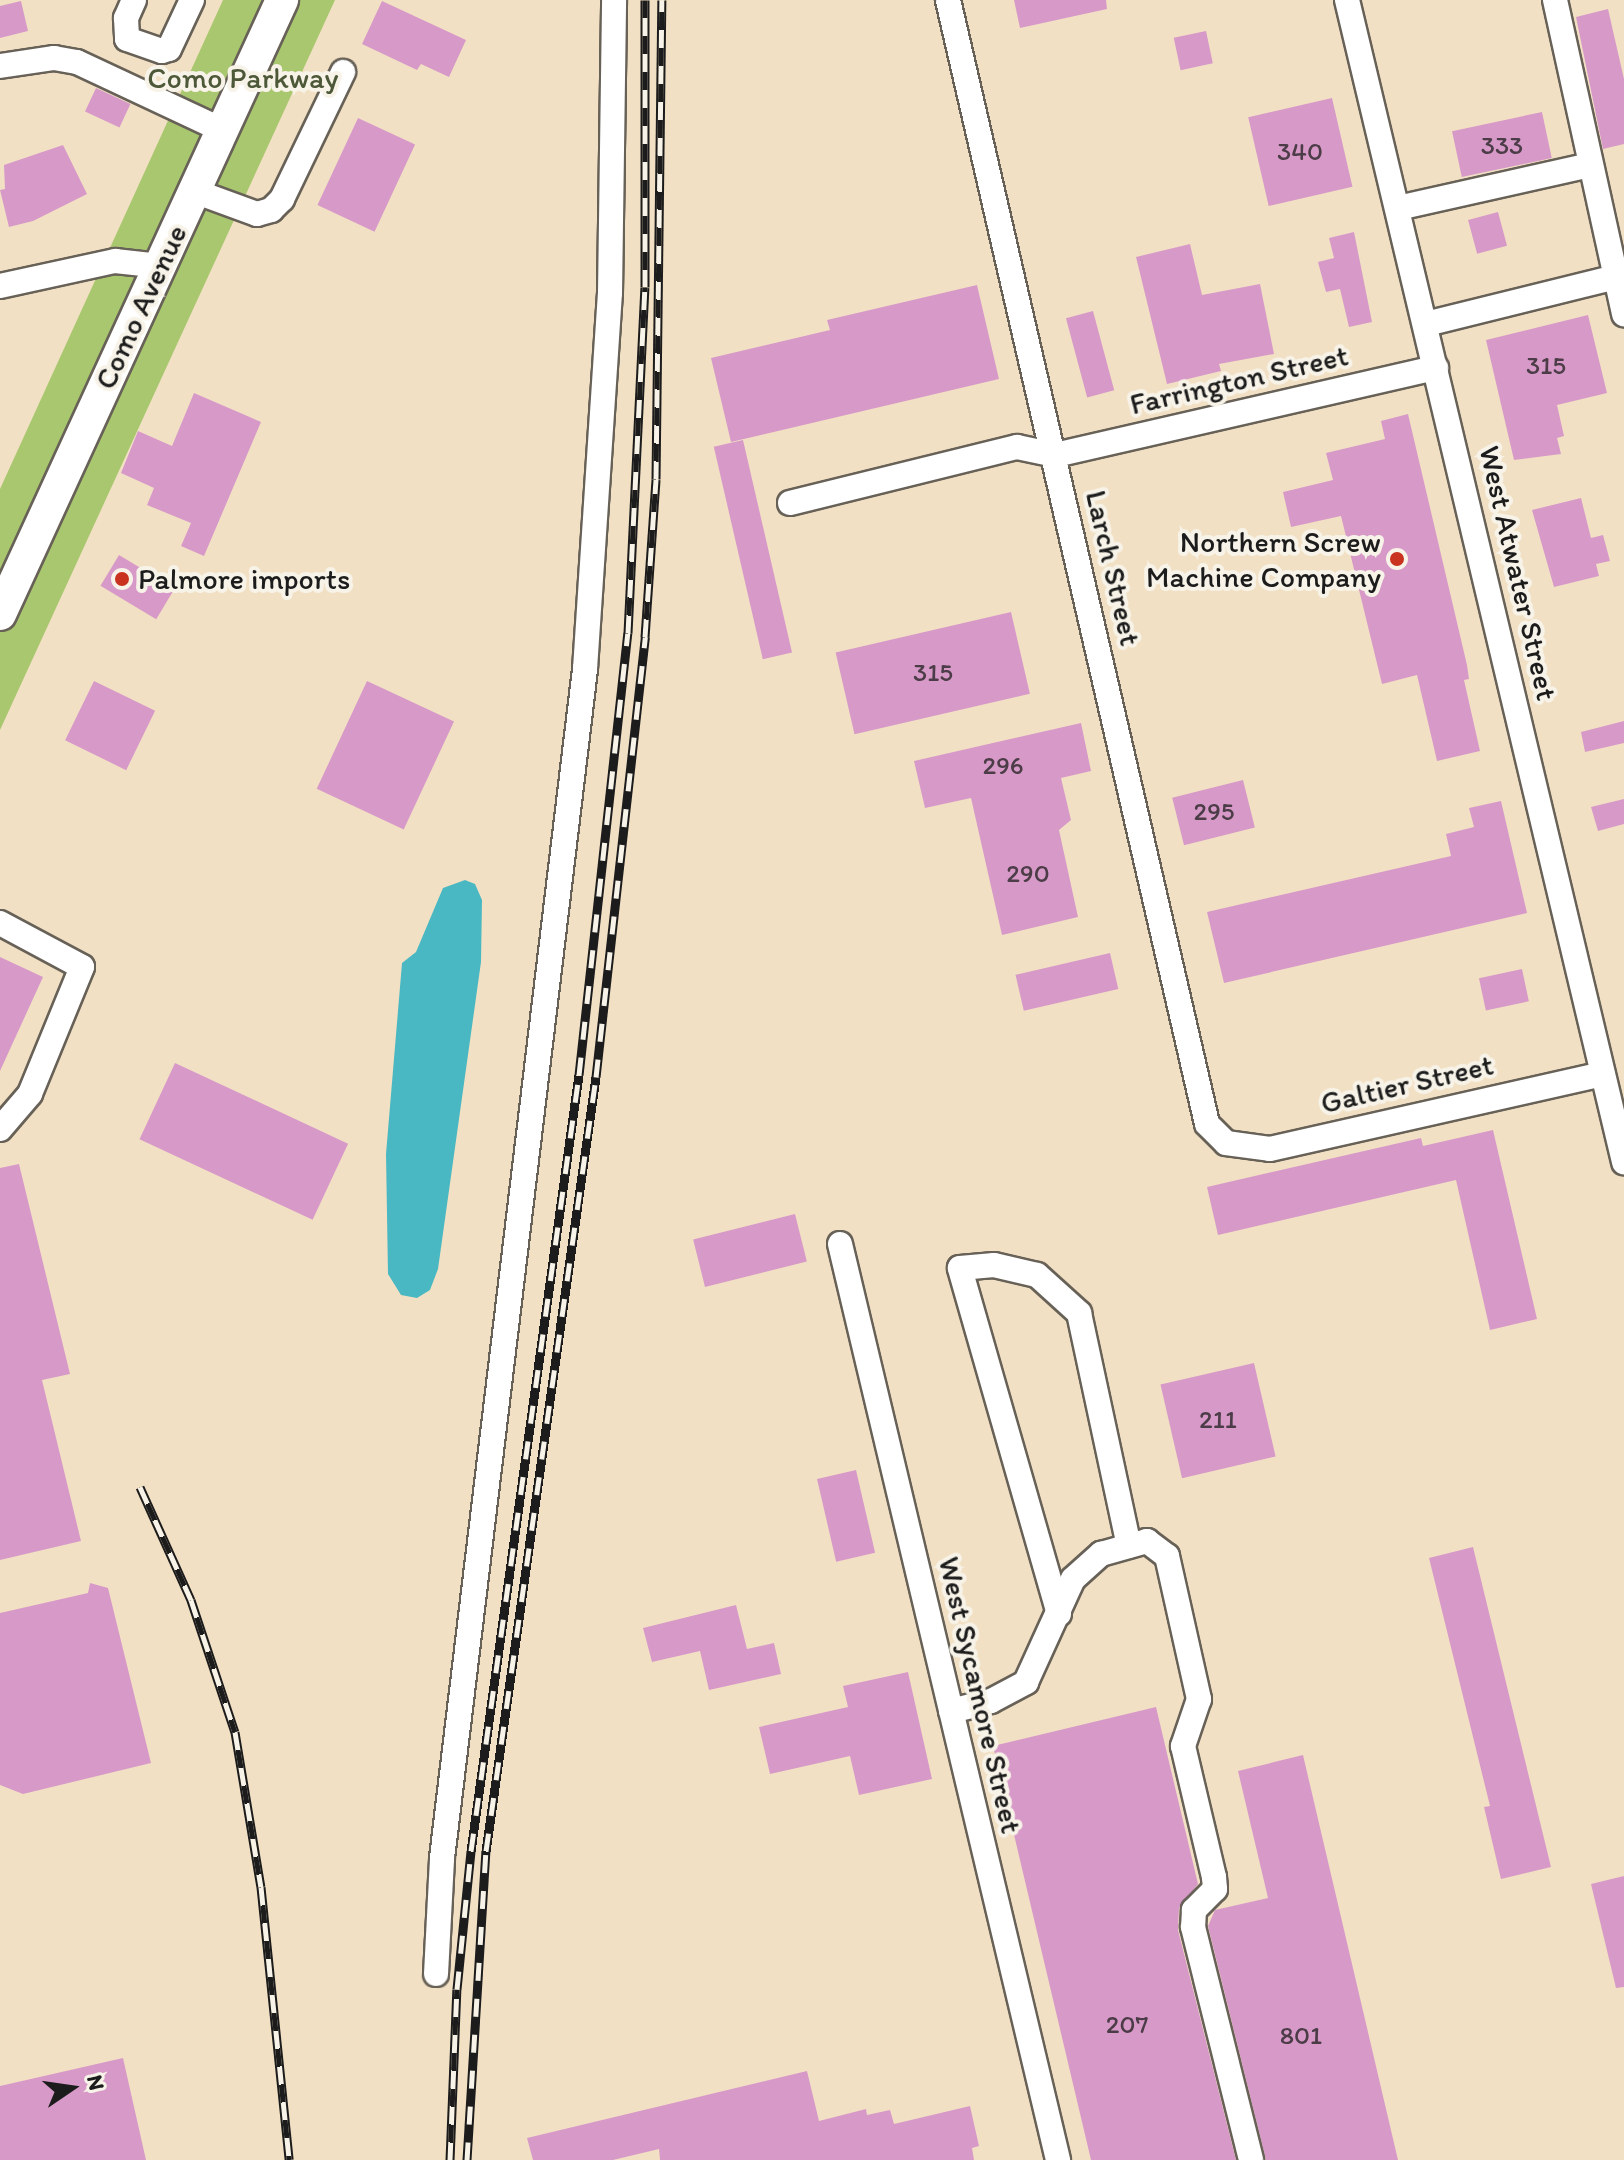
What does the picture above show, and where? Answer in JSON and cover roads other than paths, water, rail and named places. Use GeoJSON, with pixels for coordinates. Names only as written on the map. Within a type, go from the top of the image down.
{"type":"FeatureCollection","features":[{"type":"Feature","properties":{"kind":"main road","name":"Como Avenue"},"geometry":{"type":"LineString","coordinates":[[0,614],[282,0]]}},
{"type":"Feature","properties":{"kind":"street"},"geometry":{"type":"LineString","coordinates":[[134,0],[126,18],[127,39],[162,51],[169,49],[192,0]]}},
{"type":"Feature","properties":{"kind":"street"},"geometry":{"type":"LineString","coordinates":[[436,1974],[442,1858],[585,669],[610,293],[614,0]]}},
{"type":"Feature","properties":{"kind":"street","name":"Larch Street"},"geometry":{"type":"LineString","coordinates":[[948,0],[1207,1124],[1226,1143]]}},
{"type":"Feature","properties":{"kind":"street","name":"West Atwater Street"},"geometry":{"type":"LineString","coordinates":[[1347,0],[1611,1078],[1624,1162]]}},
{"type":"Feature","properties":{"kind":"street"},"geometry":{"type":"LineString","coordinates":[[1555,0],[1590,165],[1619,276],[1624,315]]}},
{"type":"Feature","properties":{"kind":"street"},"geometry":{"type":"LineString","coordinates":[[0,66],[54,58],[77,62],[222,130]]}},
{"type":"Feature","properties":{"kind":"street"},"geometry":{"type":"LineString","coordinates":[[194,191],[257,214],[271,210],[282,199],[343,72]]}},
{"type":"Feature","properties":{"kind":"street"},"geometry":{"type":"LineString","coordinates":[[1398,208],[1590,165]]}},
{"type":"Feature","properties":{"kind":"street"},"geometry":{"type":"LineString","coordinates":[[0,286],[115,261],[160,266]]}},
{"type":"Feature","properties":{"kind":"street"},"geometry":{"type":"LineString","coordinates":[[1426,324],[1619,276]]}},
{"type":"Feature","properties":{"kind":"street","name":"Farrington Street"},"geometry":{"type":"LineString","coordinates":[[1055,455],[1436,368]]}},
{"type":"Feature","properties":{"kind":"street"},"geometry":{"type":"LineString","coordinates":[[790,503],[1017,447],[1055,455]]}},
{"type":"Feature","properties":{"kind":"street"},"geometry":{"type":"LineString","coordinates":[[0,923],[82,967],[30,1094],[0,1129]]}},
{"type":"Feature","properties":{"kind":"street","name":"Galtier Street"},"geometry":{"type":"LineString","coordinates":[[1226,1143],[1270,1149],[1611,1078]]}},
{"type":"Feature","properties":{"kind":"street","name":"West Sycamore Street"},"geometry":{"type":"LineString","coordinates":[[840,1244],[1058,2160]]}},
{"type":"Feature","properties":{"kind":"street"},"geometry":{"type":"LineString","coordinates":[[1059,1614],[960,1268],[994,1265],[1037,1275],[1079,1313],[1129,1546]]}},
{"type":"Feature","properties":{"kind":"street"},"geometry":{"type":"LineString","coordinates":[[951,1711],[991,1701],[1026,1682],[1073,1579],[1101,1554],[1147,1541],[1167,1556],[1199,1699],[1183,1746],[1215,1889],[1194,1910],[1193,1927],[1251,2160]]}},
{"type":"Feature","properties":{"kind":"water"},"geometry":{"type":"Polygon","coordinates":[[[465,880],[475,884],[482,900],[481,962],[438,1269],[430,1290],[417,1298],[401,1295],[388,1274],[386,1154],[402,963],[416,952],[443,888],[465,880]]]}},
{"type":"Feature","properties":{"kind":"railway"},"geometry":{"type":"LineString","coordinates":[[450,2160],[457,1989],[471,1851],[579,1075],[628,633],[645,287],[645,0]]}},
{"type":"Feature","properties":{"kind":"railway"},"geometry":{"type":"LineString","coordinates":[[467,2160],[486,1851],[596,1077],[645,637],[656,479],[662,0]]}},
{"type":"Feature","properties":{"kind":"railway"},"geometry":{"type":"LineString","coordinates":[[140,1487],[191,1600],[235,1732],[261,1887],[289,2160]]}},
{"type":"Feature","properties":{"kind":"place","name":"Northern Screw Machine Company"},"geometry":{"type":"Point","coordinates":[1397,559]}},
{"type":"Feature","properties":{"kind":"place","name":"Palmore imports"},"geometry":{"type":"Point","coordinates":[122,579]}},
{"type":"Feature","properties":{"kind":"park label","name":"Como Parkway"},"geometry":{"type":"Point","coordinates":[243,78]}}]}
